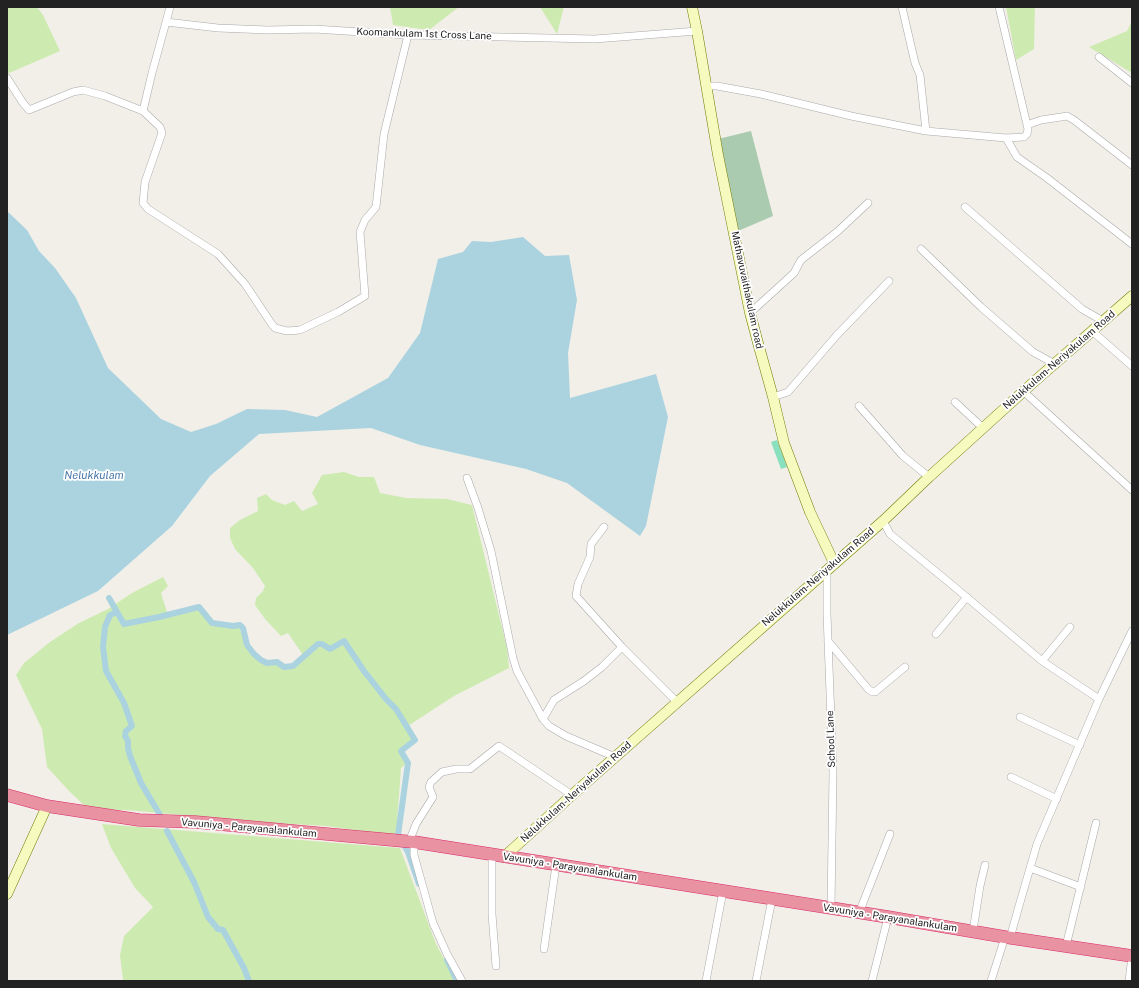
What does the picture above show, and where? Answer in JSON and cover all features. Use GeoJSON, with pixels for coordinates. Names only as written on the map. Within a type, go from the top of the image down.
{"type":"FeatureCollection","features":[{"type":"Feature","properties":{"kind":"highway","name":"Vavuniya - Parayanalankulam"},"geometry":{"type":"LineString","coordinates":[[7,795],[47,806],[139,820],[196,822],[411,842],[1132,956]]}},
{"type":"Feature","properties":{"kind":"main road","name":"Mathavuvaithakulam road"},"geometry":{"type":"LineString","coordinates":[[692,7],[718,155],[750,313],[787,450],[830,566]]}},
{"type":"Feature","properties":{"kind":"main road","name":"Nelukkulam-Neriyakulam Road"},"geometry":{"type":"LineString","coordinates":[[504,857],[883,520],[982,428],[1132,296]]}},
{"type":"Feature","properties":{"kind":"main road"},"geometry":{"type":"LineString","coordinates":[[7,894],[47,806]]}},
{"type":"Feature","properties":{"kind":"street"},"geometry":{"type":"LineString","coordinates":[[143,111],[170,7]]}},
{"type":"Feature","properties":{"kind":"street"},"geometry":{"type":"LineString","coordinates":[[902,7],[920,75],[926,130]]}},
{"type":"Feature","properties":{"kind":"street"},"geometry":{"type":"LineString","coordinates":[[707,86],[717,86],[761,94],[851,116],[926,130],[1006,138],[1024,137],[1028,132],[1027,124],[1000,7]]}},
{"type":"Feature","properties":{"kind":"street","name":"Koomankulam 1st Cross Lane"},"geometry":{"type":"LineString","coordinates":[[166,22],[218,28],[268,30],[314,29],[408,35],[595,39],[697,31]]}},
{"type":"Feature","properties":{"kind":"street"},"geometry":{"type":"LineString","coordinates":[[7,78],[29,110],[73,92],[82,90],[105,96],[143,111],[160,127],[162,133],[145,182],[143,203],[148,209],[218,254],[245,284],[275,328],[288,331],[300,330],[338,312],[365,296],[360,232],[365,220],[376,207],[384,134],[408,35]]}},
{"type":"Feature","properties":{"kind":"street"},"geometry":{"type":"LineString","coordinates":[[1099,57],[1132,83]]}},
{"type":"Feature","properties":{"kind":"street"},"geometry":{"type":"LineString","coordinates":[[1027,124],[1067,116],[1132,165]]}},
{"type":"Feature","properties":{"kind":"street"},"geometry":{"type":"LineString","coordinates":[[1006,138],[1017,157],[1047,178],[1132,244]]}},
{"type":"Feature","properties":{"kind":"street"},"geometry":{"type":"LineString","coordinates":[[750,313],[794,273],[801,260],[837,232],[868,203]]}},
{"type":"Feature","properties":{"kind":"street"},"geometry":{"type":"LineString","coordinates":[[965,207],[1082,309],[1103,321]]}},
{"type":"Feature","properties":{"kind":"street"},"geometry":{"type":"LineString","coordinates":[[921,249],[981,307],[1033,352],[1055,364]]}},
{"type":"Feature","properties":{"kind":"street"},"geometry":{"type":"LineString","coordinates":[[773,397],[788,392],[837,335],[889,281]]}},
{"type":"Feature","properties":{"kind":"street"},"geometry":{"type":"LineString","coordinates":[[1092,331],[1132,366]]}},
{"type":"Feature","properties":{"kind":"street"},"geometry":{"type":"LineString","coordinates":[[1023,392],[1132,490]]}},
{"type":"Feature","properties":{"kind":"street"},"geometry":{"type":"LineString","coordinates":[[955,402],[982,428]]}},
{"type":"Feature","properties":{"kind":"street"},"geometry":{"type":"LineString","coordinates":[[859,406],[904,456],[929,477]]}},
{"type":"Feature","properties":{"kind":"street"},"geometry":{"type":"LineString","coordinates":[[467,478],[491,551],[517,672],[543,720],[548,726],[566,736],[615,757]]}},
{"type":"Feature","properties":{"kind":"street"},"geometry":{"type":"LineString","coordinates":[[883,520],[890,534],[1042,661],[1099,699]]}},
{"type":"Feature","properties":{"kind":"street"},"geometry":{"type":"LineString","coordinates":[[604,527],[591,544],[590,557],[578,584],[576,596],[622,647],[677,702]]}},
{"type":"Feature","properties":{"kind":"street","name":"School Lane"},"geometry":{"type":"LineString","coordinates":[[830,566],[828,641],[833,772],[831,908]]}},
{"type":"Feature","properties":{"kind":"street"},"geometry":{"type":"LineString","coordinates":[[936,634],[968,598]]}},
{"type":"Feature","properties":{"kind":"street"},"geometry":{"type":"LineString","coordinates":[[1042,661],[1070,627]]}},
{"type":"Feature","properties":{"kind":"street"},"geometry":{"type":"LineString","coordinates":[[991,981],[1037,844],[1099,699],[1132,631]]}},
{"type":"Feature","properties":{"kind":"street"},"geometry":{"type":"LineString","coordinates":[[828,641],[869,690],[873,692],[875,692],[905,667]]}},
{"type":"Feature","properties":{"kind":"street"},"geometry":{"type":"LineString","coordinates":[[543,720],[554,700],[584,681],[602,667],[622,647]]}},
{"type":"Feature","properties":{"kind":"street"},"geometry":{"type":"LineString","coordinates":[[1020,717],[1080,745]]}},
{"type":"Feature","properties":{"kind":"street"},"geometry":{"type":"LineString","coordinates":[[462,981],[447,954],[433,923],[411,842],[416,824],[433,797],[429,787],[431,782],[442,772],[456,769],[470,769],[498,746],[572,795]]}},
{"type":"Feature","properties":{"kind":"street"},"geometry":{"type":"LineString","coordinates":[[1011,777],[1057,798]]}},
{"type":"Feature","properties":{"kind":"street"},"geometry":{"type":"LineString","coordinates":[[1066,946],[1096,823]]}},
{"type":"Feature","properties":{"kind":"street"},"geometry":{"type":"LineString","coordinates":[[859,913],[890,834]]}},
{"type":"Feature","properties":{"kind":"street"},"geometry":{"type":"LineString","coordinates":[[492,855],[492,914],[496,966]]}},
{"type":"Feature","properties":{"kind":"street"},"geometry":{"type":"LineString","coordinates":[[544,949],[556,865]]}},
{"type":"Feature","properties":{"kind":"street"},"geometry":{"type":"LineString","coordinates":[[973,931],[985,865]]}},
{"type":"Feature","properties":{"kind":"street"},"geometry":{"type":"LineString","coordinates":[[1030,868],[1081,887]]}},
{"type":"Feature","properties":{"kind":"street"},"geometry":{"type":"LineString","coordinates":[[706,981],[722,891]]}},
{"type":"Feature","properties":{"kind":"street"},"geometry":{"type":"LineString","coordinates":[[756,981],[772,899]]}},
{"type":"Feature","properties":{"kind":"street"},"geometry":{"type":"LineString","coordinates":[[872,981],[888,917]]}},
{"type":"Feature","properties":{"kind":"street"},"geometry":{"type":"LineString","coordinates":[[1129,981],[1132,956]]}},
{"type":"Feature","properties":{"kind":"green space"},"geometry":{"type":"Polygon","coordinates":[[[7,7],[37,7],[43,15],[60,51],[7,74],[7,7]]]}},
{"type":"Feature","properties":{"kind":"green space"},"geometry":{"type":"Polygon","coordinates":[[[390,7],[459,7],[429,30],[393,25],[390,7]]]}},
{"type":"Feature","properties":{"kind":"green space"},"geometry":{"type":"Polygon","coordinates":[[[540,7],[564,7],[557,34],[540,7]]]}},
{"type":"Feature","properties":{"kind":"green space"},"geometry":{"type":"Polygon","coordinates":[[[1006,7],[1035,7],[1034,49],[1016,60],[1006,7]]]}},
{"type":"Feature","properties":{"kind":"green space"},"geometry":{"type":"Polygon","coordinates":[[[1132,21],[1132,73],[1089,47],[1127,31],[1132,21]]]}},
{"type":"Feature","properties":{"kind":"green space"},"geometry":{"type":"Polygon","coordinates":[[[751,131],[773,216],[738,231],[718,139],[751,131]]]}},
{"type":"Feature","properties":{"kind":"green space"},"geometry":{"type":"Polygon","coordinates":[[[777,440],[787,467],[781,469],[771,442],[777,440]]]}},
{"type":"Feature","properties":{"kind":"green space"},"geometry":{"type":"Polygon","coordinates":[[[344,472],[359,477],[374,477],[380,493],[406,498],[447,499],[472,505],[507,648],[509,668],[454,696],[411,724],[406,729],[412,740],[399,751],[407,763],[401,768],[396,836],[326,826],[257,822],[126,810],[88,809],[47,767],[42,729],[16,675],[24,663],[50,642],[79,623],[108,609],[132,593],[163,577],[168,586],[161,593],[167,612],[198,608],[212,625],[230,628],[239,627],[245,643],[259,660],[269,665],[277,664],[294,667],[305,658],[288,633],[281,636],[265,619],[255,605],[256,598],[263,591],[265,586],[253,568],[235,549],[230,538],[230,528],[240,520],[258,511],[257,498],[266,494],[272,500],[285,505],[294,501],[302,511],[318,504],[312,493],[322,475],[344,472]]]}},
{"type":"Feature","properties":{"kind":"green space"},"geometry":{"type":"Polygon","coordinates":[[[102,824],[400,848],[436,944],[456,981],[123,980],[120,955],[124,936],[153,907],[135,888],[111,848],[102,824]]]}},
{"type":"Feature","properties":{"kind":"water","name":"Nelukkulam"},"geometry":{"type":"Polygon","coordinates":[[[7,211],[27,230],[39,251],[55,268],[76,298],[108,368],[161,419],[191,432],[216,424],[247,409],[285,410],[317,417],[388,378],[420,333],[438,259],[463,252],[472,241],[491,242],[523,237],[545,256],[569,255],[577,300],[568,353],[570,398],[656,374],[668,417],[646,526],[640,536],[567,483],[526,469],[420,445],[371,428],[259,434],[210,476],[172,526],[98,591],[7,635],[7,211]]]}},
{"type":"Feature","properties":{"kind":"waterway"},"geometry":{"type":"LineString","coordinates":[[109,598],[124,624],[199,607],[212,623],[233,626],[240,625],[243,628],[247,645],[254,654],[267,663],[277,662],[284,667],[293,666],[318,644],[322,644],[330,649],[344,641],[364,671],[386,699],[396,709],[415,740],[401,751],[408,763],[398,835],[408,852],[419,884]]}},
{"type":"Feature","properties":{"kind":"waterway"},"geometry":{"type":"LineString","coordinates":[[117,612],[110,615],[105,627],[103,647],[106,671],[124,703],[132,726],[126,731],[125,736],[128,741],[130,756],[141,783],[160,815]]}},
{"type":"Feature","properties":{"kind":"waterway"},"geometry":{"type":"LineString","coordinates":[[167,831],[194,882],[208,917],[218,929],[223,930],[244,968],[249,981]]}},
{"type":"Feature","properties":{"kind":"waterway"},"geometry":{"type":"LineString","coordinates":[[447,960],[457,981]]}}]}
